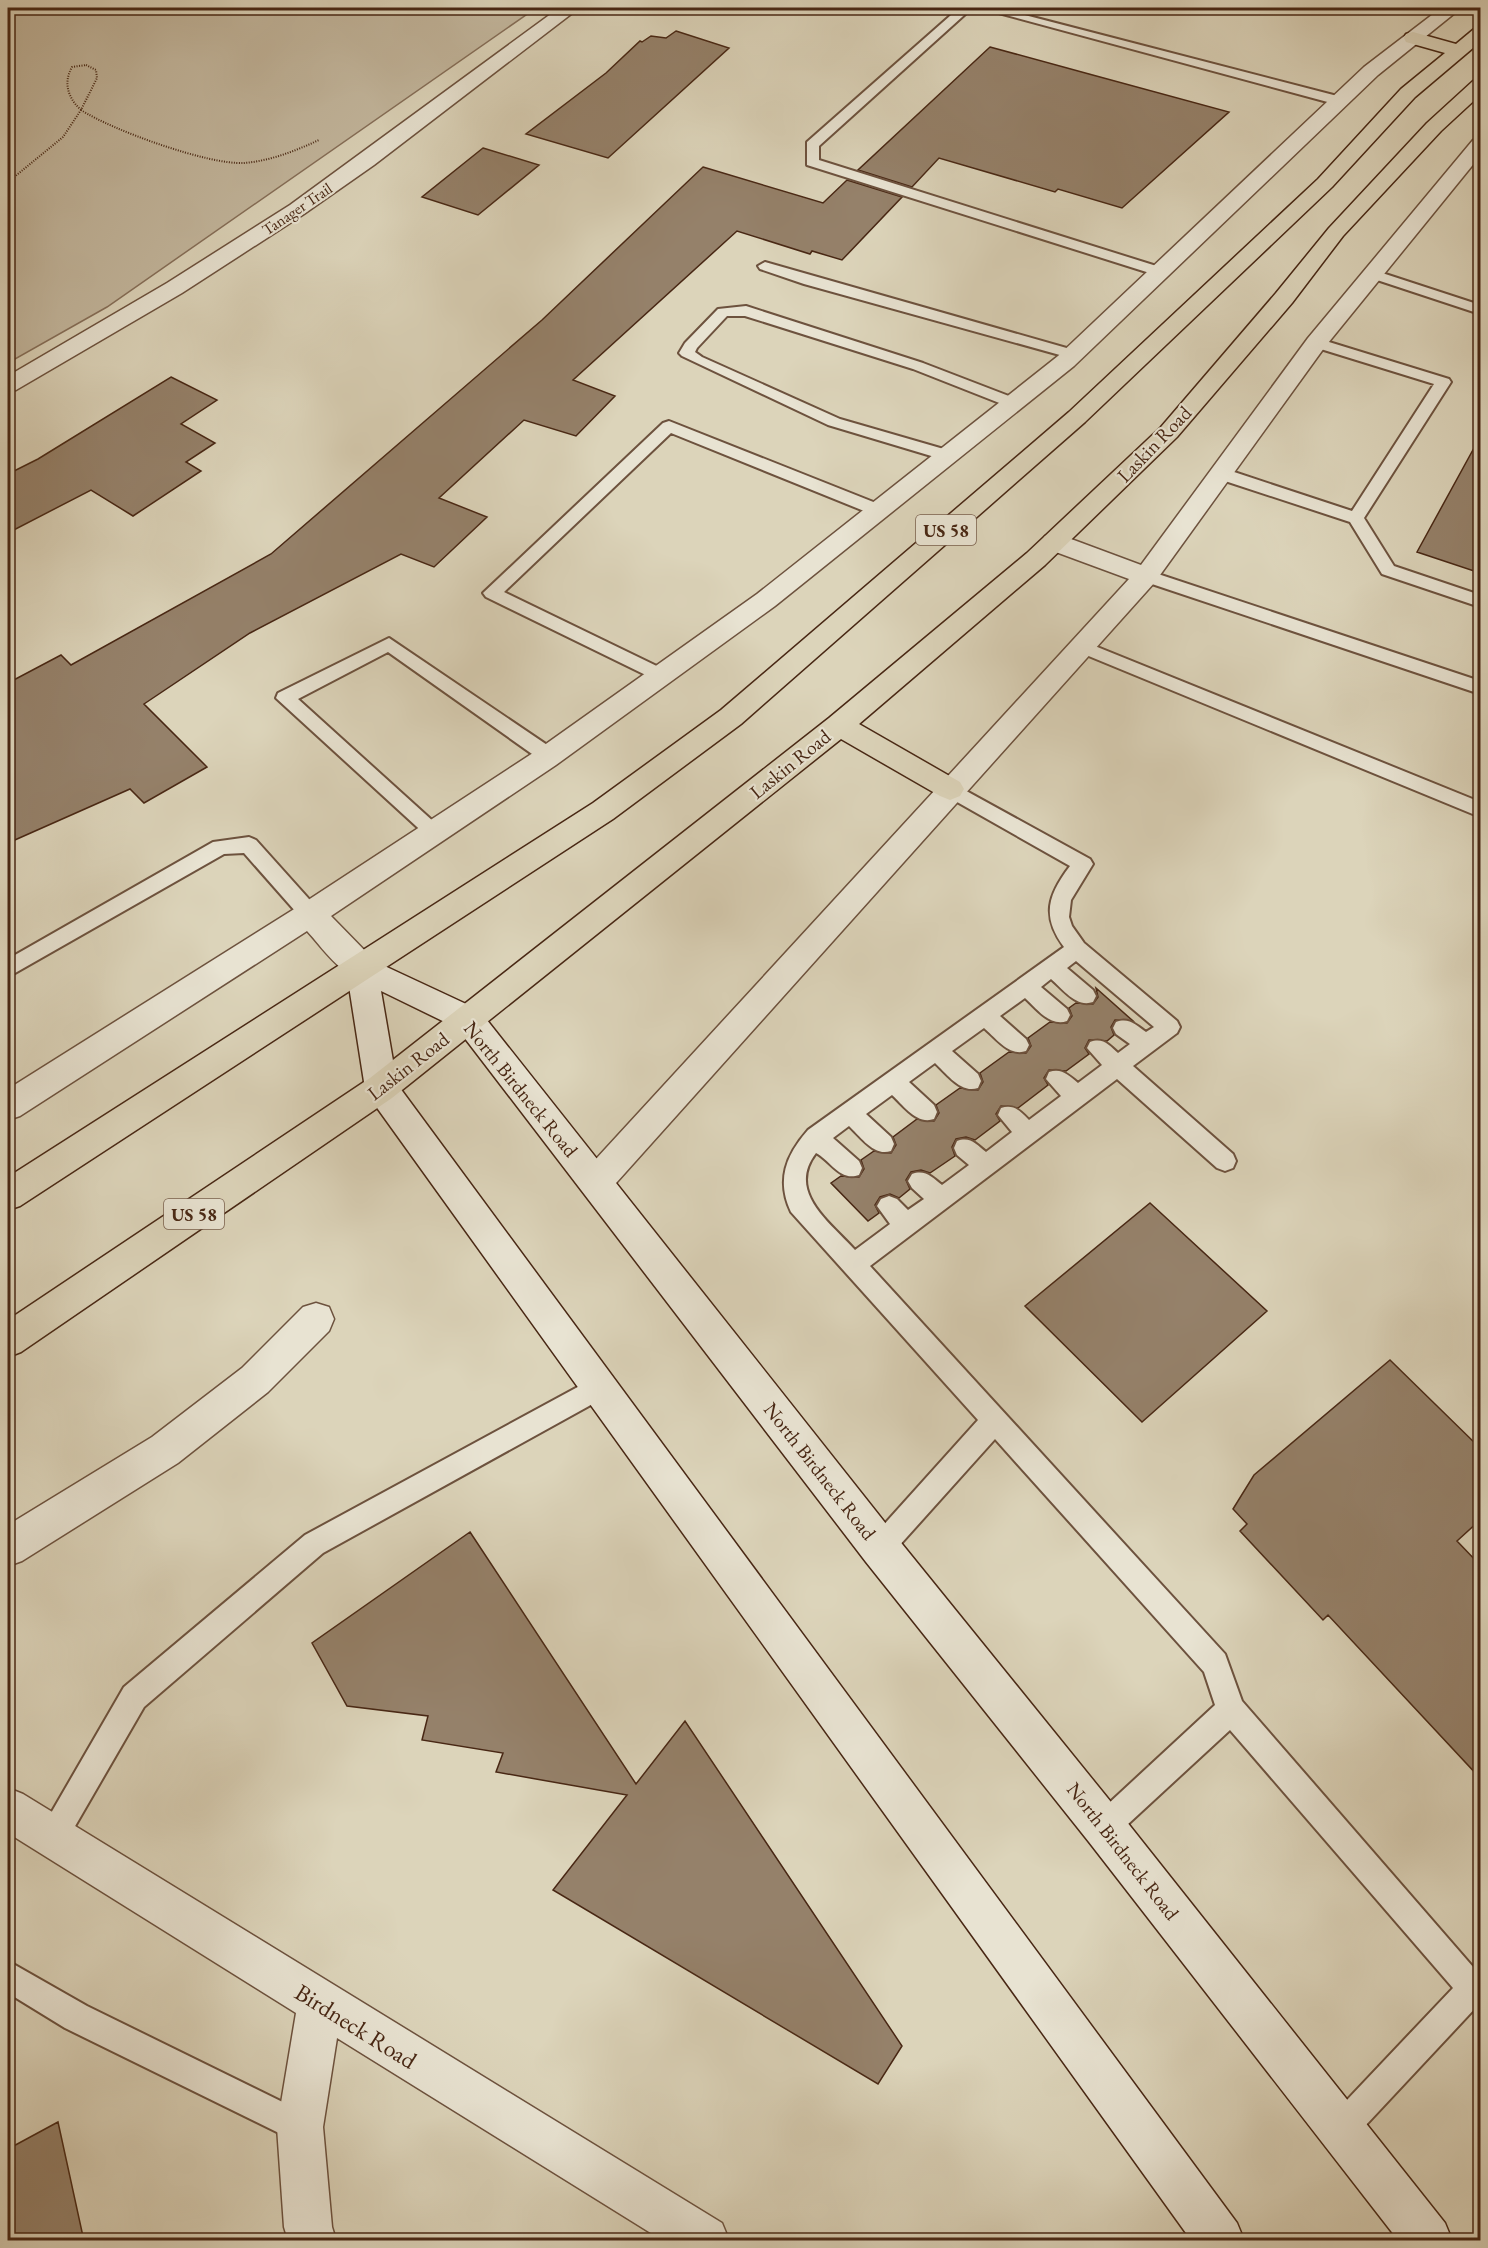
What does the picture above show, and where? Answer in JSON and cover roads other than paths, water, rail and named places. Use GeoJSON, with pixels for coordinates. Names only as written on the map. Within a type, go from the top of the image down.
{"type":"FeatureCollection","features":[{"type":"Feature","properties":{"kind":"main road","name":"US 58"},"geometry":{"type":"LineString","coordinates":[[8,1195],[603,811],[731,717],[1077,417],[1325,183],[1408,93],[1480,33]]}},
{"type":"Feature","properties":{"kind":"main road"},"geometry":{"type":"LineString","coordinates":[[1413,38],[1457,50]]}},
{"type":"Feature","properties":{"kind":"main road","name":"Laskin Road"},"geometry":{"type":"LineString","coordinates":[[8,1340],[381,1088],[839,725],[1054,542],[1169,432],[1284,298],[1336,232],[1434,127],[1480,85]]}},
{"type":"Feature","properties":{"kind":"main road"},"geometry":{"type":"LineString","coordinates":[[839,725],[950,789]]}},
{"type":"Feature","properties":{"kind":"street","name":"Tanager Trail"},"geometry":{"type":"LineString","coordinates":[[8,385],[113,326],[234,252],[338,181],[516,45],[570,8]]}},
{"type":"Feature","properties":{"kind":"street"},"geometry":{"type":"LineString","coordinates":[[8,1106],[310,914],[549,756],[766,600],[948,456],[1072,354],[1161,272],[1371,70],[1452,8]]}},
{"type":"Feature","properties":{"kind":"street"},"geometry":{"type":"LineString","coordinates":[[596,1182],[950,789],[1146,576],[1317,342],[1480,144]]}},
{"type":"Feature","properties":{"kind":"street"},"geometry":{"type":"LineString","coordinates":[[1054,542],[1146,576]]}},
{"type":"Feature","properties":{"kind":"street"},"geometry":{"type":"LineString","coordinates":[[310,914],[361,967],[381,1088],[1220,2241]]}},
{"type":"Feature","properties":{"kind":"street","name":"North Birdneck Road"},"geometry":{"type":"LineString","coordinates":[[361,967],[468,1019],[880,1548],[1104,1827],[1428,2241]]}},
{"type":"Feature","properties":{"kind":"street"},"geometry":{"type":"LineString","coordinates":[[8,1547],[165,1450],[255,1380],[316,1319]]}},
{"type":"Feature","properties":{"kind":"street","name":"Birdneck Road"},"geometry":{"type":"LineString","coordinates":[[8,1809],[705,2241]]}},
{"type":"Feature","properties":{"kind":"street"},"geometry":{"type":"LineString","coordinates":[[312,2241],[308,2227],[300,2127],[320,2003]]}},
{"type":"Feature","properties":{"kind":"lane"},"geometry":{"type":"LineString","coordinates":[[966,8],[812,145],[812,162],[1161,272]]}},
{"type":"Feature","properties":{"kind":"lane"},"geometry":{"type":"LineString","coordinates":[[986,8],[1340,100]]}},
{"type":"Feature","properties":{"kind":"lane"},"geometry":{"type":"LineString","coordinates":[[765,266],[809,281],[856,292],[1072,354]]}},
{"type":"Feature","properties":{"kind":"lane"},"geometry":{"type":"LineString","coordinates":[[1373,274],[1480,310]]}},
{"type":"Feature","properties":{"kind":"lane"},"geometry":{"type":"LineString","coordinates":[[948,456],[834,422],[697,360],[687,353],[690,346],[723,312],[747,311],[918,366],[1013,403]]}},
{"type":"Feature","properties":{"kind":"lane"},"geometry":{"type":"LineString","coordinates":[[1317,342],[1443,382],[1356,518]]}},
{"type":"Feature","properties":{"kind":"lane"},"geometry":{"type":"LineString","coordinates":[[660,676],[492,593],[669,426],[880,510]]}},
{"type":"Feature","properties":{"kind":"lane"},"geometry":{"type":"LineString","coordinates":[[1222,474],[1356,518],[1388,570],[1480,601]]}},
{"type":"Feature","properties":{"kind":"lane"},"geometry":{"type":"LineString","coordinates":[[1146,576],[1480,688]]}},
{"type":"Feature","properties":{"kind":"lane"},"geometry":{"type":"LineString","coordinates":[[435,832],[285,698],[389,644],[549,756]]}},
{"type":"Feature","properties":{"kind":"lane"},"geometry":{"type":"LineString","coordinates":[[1080,646],[1480,810]]}},
{"type":"Feature","properties":{"kind":"lane"},"geometry":{"type":"LineString","coordinates":[[855,1264],[1169,1027],[1077,949],[1060,925],[1059,904],[1070,880],[1083,864],[950,789]]}},
{"type":"Feature","properties":{"kind":"lane"},"geometry":{"type":"LineString","coordinates":[[8,969],[220,847],[249,845],[310,914]]}},
{"type":"Feature","properties":{"kind":"lane"},"geometry":{"type":"LineString","coordinates":[[1077,949],[816,1137],[797,1159],[793,1184],[799,1205],[855,1264],[1215,1664],[1232,1710],[1477,1992],[1341,2130]]}},
{"type":"Feature","properties":{"kind":"lane"},"geometry":{"type":"LineString","coordinates":[[1052,967],[1085,996]]}},
{"type":"Feature","properties":{"kind":"lane"},"geometry":{"type":"LineString","coordinates":[[1025,986],[1059,1015]]}},
{"type":"Feature","properties":{"kind":"lane"},"geometry":{"type":"LineString","coordinates":[[985,1015],[1018,1045]]}},
{"type":"Feature","properties":{"kind":"lane"},"geometry":{"type":"LineString","coordinates":[[1124,1028],[1145,1044]]}},
{"type":"Feature","properties":{"kind":"lane"},"geometry":{"type":"LineString","coordinates":[[1098,1048],[1225,1161]]}},
{"type":"Feature","properties":{"kind":"lane"},"geometry":{"type":"LineString","coordinates":[[937,1051],[970,1081]]}},
{"type":"Feature","properties":{"kind":"lane"},"geometry":{"type":"LineString","coordinates":[[1057,1079],[1077,1096]]}},
{"type":"Feature","properties":{"kind":"lane"},"geometry":{"type":"LineString","coordinates":[[894,1082],[927,1112]]}},
{"type":"Feature","properties":{"kind":"lane"},"geometry":{"type":"LineString","coordinates":[[850,1113],[883,1144]]}},
{"type":"Feature","properties":{"kind":"lane"},"geometry":{"type":"LineString","coordinates":[[1009,1115],[1028,1133]]}},
{"type":"Feature","properties":{"kind":"lane"},"geometry":{"type":"LineString","coordinates":[[816,1137],[851,1168]]}},
{"type":"Feature","properties":{"kind":"lane"},"geometry":{"type":"LineString","coordinates":[[965,1148],[985,1165]]}},
{"type":"Feature","properties":{"kind":"lane"},"geometry":{"type":"LineString","coordinates":[[921,1181],[941,1199]]}},
{"type":"Feature","properties":{"kind":"lane"},"geometry":{"type":"LineString","coordinates":[[888,1206],[907,1225]]}},
{"type":"Feature","properties":{"kind":"lane"},"geometry":{"type":"LineString","coordinates":[[53,1837],[134,1696],[314,1544],[598,1388]]}},
{"type":"Feature","properties":{"kind":"lane"},"geometry":{"type":"LineString","coordinates":[[880,1548],[995,1420]]}},
{"type":"Feature","properties":{"kind":"lane"},"geometry":{"type":"LineString","coordinates":[[1104,1827],[1232,1710]]}},
{"type":"Feature","properties":{"kind":"lane"},"geometry":{"type":"LineString","coordinates":[[8,1976],[76,2017],[300,2127]]}}]}
